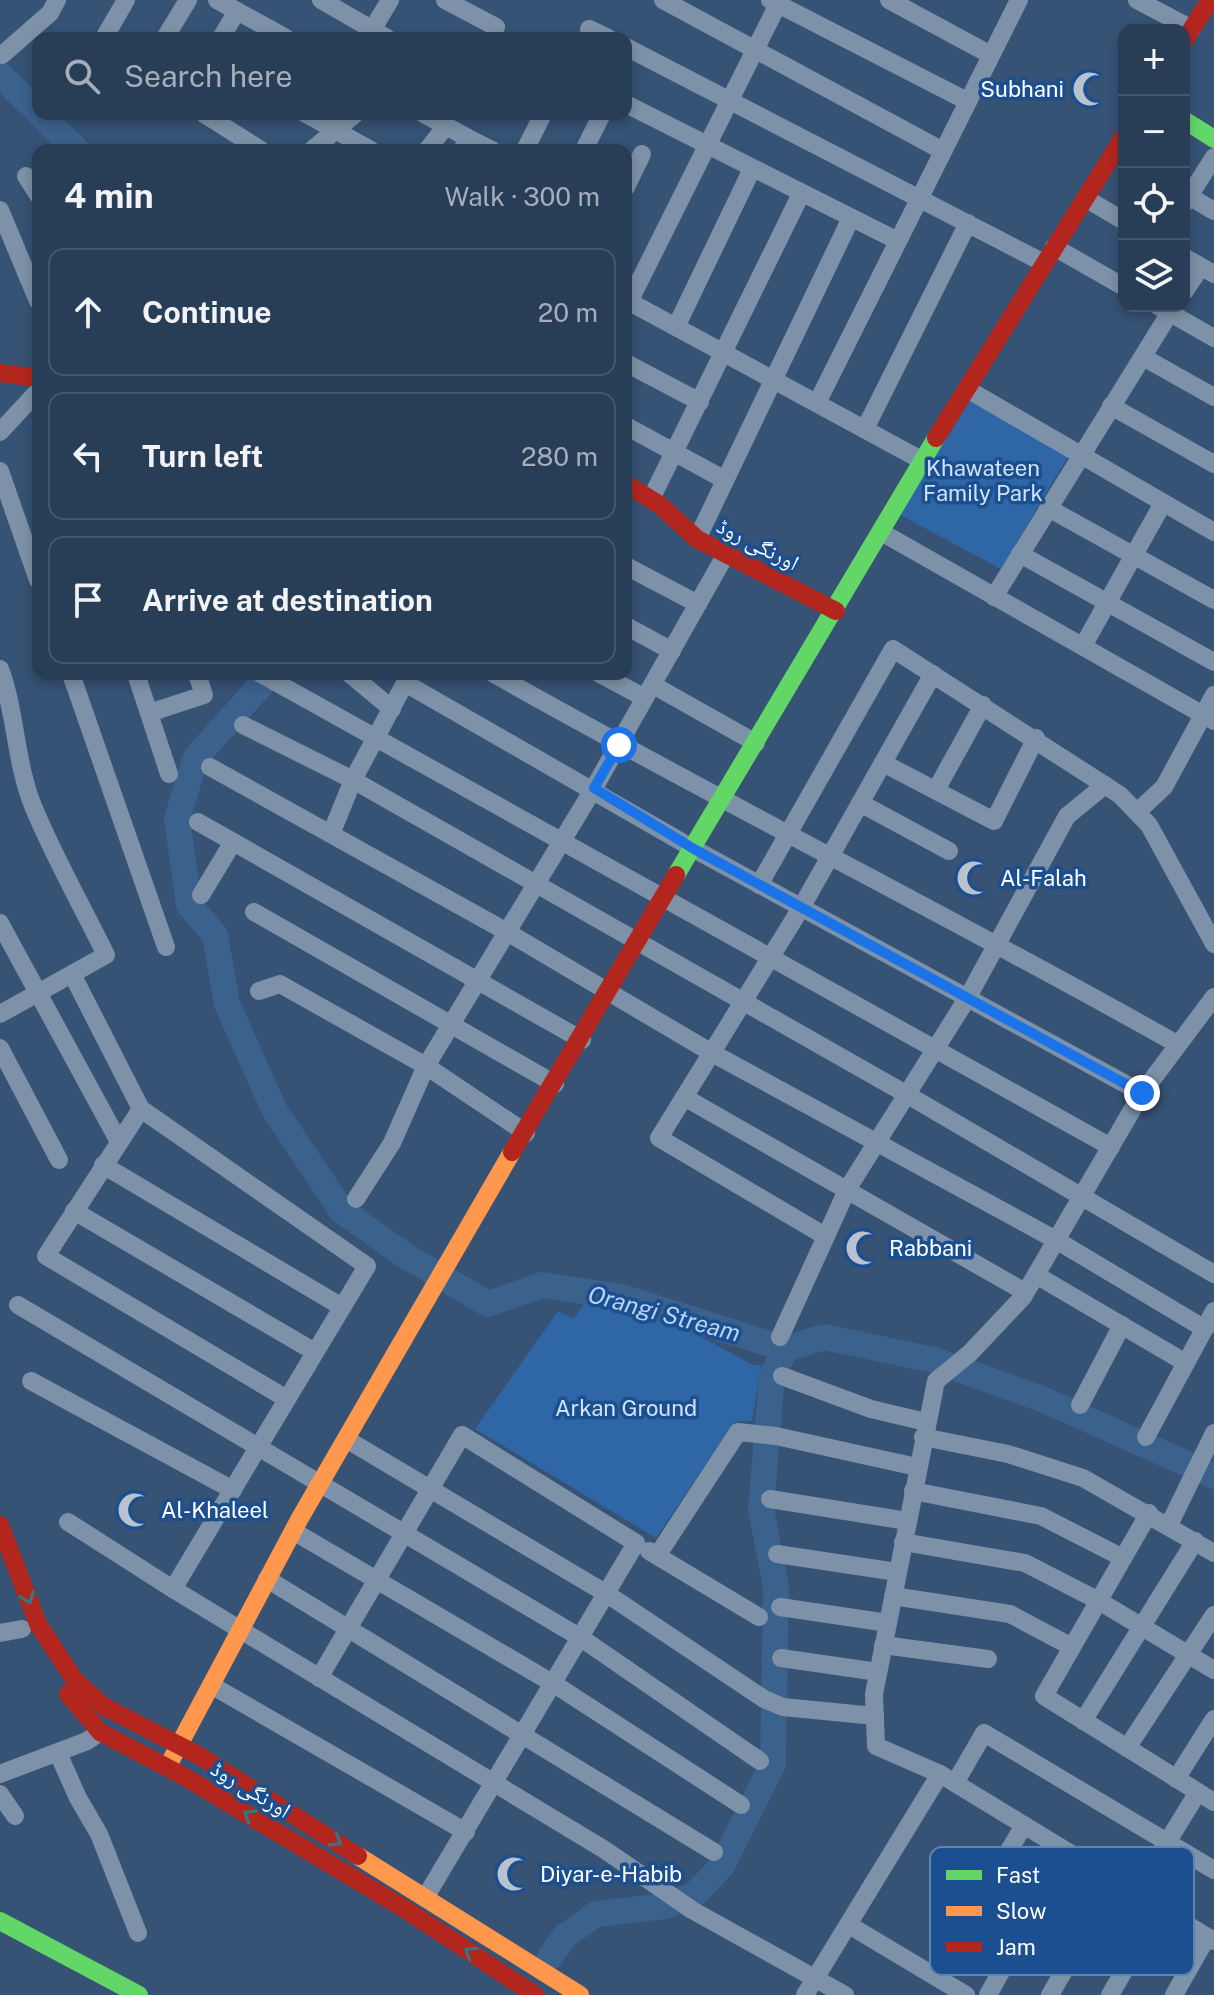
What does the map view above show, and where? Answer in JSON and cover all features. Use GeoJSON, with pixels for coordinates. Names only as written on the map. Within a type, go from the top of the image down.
{"type":"FeatureCollection","features":[{"type":"Feature","properties":{"kind":"main road"},"geometry":{"type":"LineString","coordinates":[[1190,32],[1210,0]]}},
{"type":"Feature","properties":{"kind":"main road"},"geometry":{"type":"LineString","coordinates":[[1190,124],[1214,139]]}},
{"type":"Feature","properties":{"kind":"main road"},"geometry":{"type":"LineString","coordinates":[[166,1767],[293,1531],[425,1298],[582,1040],[923,461],[1118,146]]}},
{"type":"Feature","properties":{"kind":"main road"},"geometry":{"type":"LineString","coordinates":[[0,373],[32,377]]}},
{"type":"Feature","properties":{"kind":"main road","name":"اورنگی روڈ"},"geometry":{"type":"LineString","coordinates":[[632,488],[651,499],[697,539],[836,611]]}},
{"type":"Feature","properties":{"kind":"main road","name":"اورنگی روڈ"},"geometry":{"type":"LineString","coordinates":[[0,1525],[38,1624],[74,1679],[103,1706],[178,1748],[198,1755],[580,1995]]}},
{"type":"Feature","properties":{"kind":"main road","name":"اورنگی روڈ"},"geometry":{"type":"LineString","coordinates":[[0,1571],[22,1629],[60,1685],[100,1732],[166,1767],[403,1908],[535,1995]]}},
{"type":"Feature","properties":{"kind":"main road"},"geometry":{"type":"LineString","coordinates":[[0,1921],[108,1988],[139,1995]]}},
{"type":"Feature","properties":{"kind":"street"},"geometry":{"type":"LineString","coordinates":[[2,55],[50,13],[57,0]]}},
{"type":"Feature","properties":{"kind":"street"},"geometry":{"type":"LineString","coordinates":[[107,32],[126,0]]}},
{"type":"Feature","properties":{"kind":"street"},"geometry":{"type":"LineString","coordinates":[[169,32],[188,0]]}},
{"type":"Feature","properties":{"kind":"street"},"geometry":{"type":"LineString","coordinates":[[217,0],[275,32]]}},
{"type":"Feature","properties":{"kind":"street"},"geometry":{"type":"LineString","coordinates":[[321,0],[377,32]]}},
{"type":"Feature","properties":{"kind":"street"},"geometry":{"type":"LineString","coordinates":[[381,32],[390,0]]}},
{"type":"Feature","properties":{"kind":"street"},"geometry":{"type":"LineString","coordinates":[[445,0],[496,27]]}},
{"type":"Feature","properties":{"kind":"street"},"geometry":{"type":"LineString","coordinates":[[663,0],[943,151]]}},
{"type":"Feature","properties":{"kind":"street"},"geometry":{"type":"LineString","coordinates":[[889,0],[989,54]]}},
{"type":"Feature","properties":{"kind":"street"},"geometry":{"type":"LineString","coordinates":[[1137,0],[1172,24]]}},
{"type":"Feature","properties":{"kind":"street"},"geometry":{"type":"LineString","coordinates":[[632,293],[776,1],[967,101]]}},
{"type":"Feature","properties":{"kind":"street"},"geometry":{"type":"LineString","coordinates":[[817,403],[1015,1]]}},
{"type":"Feature","properties":{"kind":"street"},"geometry":{"type":"LineString","coordinates":[[225,32],[237,11]]}},
{"type":"Feature","properties":{"kind":"street"},"geometry":{"type":"LineString","coordinates":[[589,29],[595,32]]}},
{"type":"Feature","properties":{"kind":"street"},"geometry":{"type":"LineString","coordinates":[[632,50],[1044,263]]}},
{"type":"Feature","properties":{"kind":"street"},"geometry":{"type":"LineString","coordinates":[[632,107],[898,241]]}},
{"type":"Feature","properties":{"kind":"street"},"geometry":{"type":"LineString","coordinates":[[214,120],[252,144]]}},
{"type":"Feature","properties":{"kind":"street"},"geometry":{"type":"LineString","coordinates":[[317,120],[360,144]]}},
{"type":"Feature","properties":{"kind":"street"},"geometry":{"type":"LineString","coordinates":[[319,144],[348,120]]}},
{"type":"Feature","properties":{"kind":"street"},"geometry":{"type":"LineString","coordinates":[[435,120],[465,144]]}},
{"type":"Feature","properties":{"kind":"street"},"geometry":{"type":"LineString","coordinates":[[528,144],[540,120]]}},
{"type":"Feature","properties":{"kind":"street"},"geometry":{"type":"LineString","coordinates":[[587,144],[599,120]]}},
{"type":"Feature","properties":{"kind":"street"},"geometry":{"type":"LineString","coordinates":[[432,144],[446,126]]}},
{"type":"Feature","properties":{"kind":"street"},"geometry":{"type":"LineString","coordinates":[[632,175],[642,154]]}},
{"type":"Feature","properties":{"kind":"street"},"geometry":{"type":"LineString","coordinates":[[1190,194],[1214,157]]}},
{"type":"Feature","properties":{"kind":"street"},"geometry":{"type":"LineString","coordinates":[[676,327],[752,169]]}},
{"type":"Feature","properties":{"kind":"street"},"geometry":{"type":"LineString","coordinates":[[26,176],[32,186]]}},
{"type":"Feature","properties":{"kind":"street"},"geometry":{"type":"LineString","coordinates":[[651,499],[801,194]]}},
{"type":"Feature","properties":{"kind":"street"},"geometry":{"type":"LineString","coordinates":[[1085,198],[1118,217]]}},
{"type":"Feature","properties":{"kind":"street"},"geometry":{"type":"LineString","coordinates":[[1190,202],[1214,211]]}},
{"type":"Feature","properties":{"kind":"street"},"geometry":{"type":"LineString","coordinates":[[0,210],[32,287]]}},
{"type":"Feature","properties":{"kind":"street"},"geometry":{"type":"LineString","coordinates":[[697,539],[851,218]]}},
{"type":"Feature","properties":{"kind":"street"},"geometry":{"type":"LineString","coordinates":[[865,429],[968,223]]}},
{"type":"Feature","properties":{"kind":"street"},"geometry":{"type":"LineString","coordinates":[[1054,247],[1118,284]]}},
{"type":"Feature","properties":{"kind":"street"},"geometry":{"type":"LineString","coordinates":[[1190,260],[1208,270],[1190,286]]}},
{"type":"Feature","properties":{"kind":"street"},"geometry":{"type":"LineString","coordinates":[[632,303],[923,461]]}},
{"type":"Feature","properties":{"kind":"street"},"geometry":{"type":"LineString","coordinates":[[994,597],[1143,357],[1165,312]]}},
{"type":"Feature","properties":{"kind":"street"},"geometry":{"type":"LineString","coordinates":[[1173,312],[1214,338]]}},
{"type":"Feature","properties":{"kind":"street"},"geometry":{"type":"LineString","coordinates":[[1143,357],[1214,397]]}},
{"type":"Feature","properties":{"kind":"street"},"geometry":{"type":"LineString","coordinates":[[632,366],[700,402]]}},
{"type":"Feature","properties":{"kind":"street"},"geometry":{"type":"LineString","coordinates":[[967,389],[1214,532]]}},
{"type":"Feature","properties":{"kind":"street"},"geometry":{"type":"LineString","coordinates":[[0,432],[32,404]]}},
{"type":"Feature","properties":{"kind":"street"},"geometry":{"type":"LineString","coordinates":[[1111,406],[1214,464]]}},
{"type":"Feature","properties":{"kind":"street"},"geometry":{"type":"LineString","coordinates":[[632,429],[725,480]]}},
{"type":"Feature","properties":{"kind":"street"},"geometry":{"type":"LineString","coordinates":[[0,471],[32,563]]}},
{"type":"Feature","properties":{"kind":"street"},"geometry":{"type":"LineString","coordinates":[[1083,646],[1163,503]]}},
{"type":"Feature","properties":{"kind":"street"},"geometry":{"type":"LineString","coordinates":[[1048,508],[1214,600]]}},
{"type":"Feature","properties":{"kind":"street"},"geometry":{"type":"LineString","coordinates":[[881,532],[1209,718]]}},
{"type":"Feature","properties":{"kind":"street"},"geometry":{"type":"LineString","coordinates":[[356,1199],[392,1143],[426,1066],[594,788],[726,554]]}},
{"type":"Feature","properties":{"kind":"street"},"geometry":{"type":"LineString","coordinates":[[1020,554],[1214,662]]}},
{"type":"Feature","properties":{"kind":"street"},"geometry":{"type":"LineString","coordinates":[[632,569],[698,604]]}},
{"type":"Feature","properties":{"kind":"street"},"geometry":{"type":"LineString","coordinates":[[632,629],[672,651]]}},
{"type":"Feature","properties":{"kind":"street"},"geometry":{"type":"LineString","coordinates":[[759,885],[893,649],[1036,738],[1105,785],[1137,812],[1149,825],[1214,944]]}},
{"type":"Feature","properties":{"kind":"street"},"geometry":{"type":"LineString","coordinates":[[0,669],[6,685],[13,739],[32,805],[106,955],[0,1014]]}},
{"type":"Feature","properties":{"kind":"street"},"geometry":{"type":"LineString","coordinates":[[825,1236],[659,1138],[801,908],[933,674]]}},
{"type":"Feature","properties":{"kind":"street"},"geometry":{"type":"LineString","coordinates":[[73,680],[166,947]]}},
{"type":"Feature","properties":{"kind":"street"},"geometry":{"type":"LineString","coordinates":[[138,680],[169,774]]}},
{"type":"Feature","properties":{"kind":"street"},"geometry":{"type":"LineString","coordinates":[[149,713],[204,695],[199,680]]}},
{"type":"Feature","properties":{"kind":"street"},"geometry":{"type":"LineString","coordinates":[[272,680],[378,736],[1111,1147]]}},
{"type":"Feature","properties":{"kind":"street"},"geometry":{"type":"LineString","coordinates":[[357,680],[392,709]]}},
{"type":"Feature","properties":{"kind":"street"},"geometry":{"type":"LineString","coordinates":[[331,834],[353,780],[409,680]]}},
{"type":"Feature","properties":{"kind":"street"},"geometry":{"type":"LineString","coordinates":[[413,680],[694,849],[1142,1093]]}},
{"type":"Feature","properties":{"kind":"street"},"geometry":{"type":"LineString","coordinates":[[505,680],[619,745],[999,944],[1177,1044]]}},
{"type":"Feature","properties":{"kind":"street"},"geometry":{"type":"LineString","coordinates":[[617,680],[649,691],[756,743]]}},
{"type":"Feature","properties":{"kind":"street"},"geometry":{"type":"LineString","coordinates":[[1137,812],[1164,787],[1209,718],[1214,695]]}},
{"type":"Feature","properties":{"kind":"street"},"geometry":{"type":"LineString","coordinates":[[936,790],[983,705]]}},
{"type":"Feature","properties":{"kind":"street"},"geometry":{"type":"LineString","coordinates":[[243,725],[353,780],[906,1094],[1214,1274]]}},
{"type":"Feature","properties":{"kind":"street"},"geometry":{"type":"LineString","coordinates":[[883,763],[994,821],[1036,738]]}},
{"type":"Feature","properties":{"kind":"street"},"geometry":{"type":"LineString","coordinates":[[210,767],[507,932],[712,1053],[1056,1240],[1205,1329]]}},
{"type":"Feature","properties":{"kind":"street"},"geometry":{"type":"LineString","coordinates":[[780,1337],[848,1188],[968,997],[1067,816],[1105,785]]}},
{"type":"Feature","properties":{"kind":"street"},"geometry":{"type":"LineString","coordinates":[[860,803],[949,851]]}},
{"type":"Feature","properties":{"kind":"street"},"geometry":{"type":"LineString","coordinates":[[198,822],[582,1040]]}},
{"type":"Feature","properties":{"kind":"street"},"geometry":{"type":"LineString","coordinates":[[201,895],[233,842]]}},
{"type":"Feature","properties":{"kind":"street"},"geometry":{"type":"LineString","coordinates":[[254,912],[555,1084]]}},
{"type":"Feature","properties":{"kind":"street"},"geometry":{"type":"LineString","coordinates":[[0,923],[118,1140]]}},
{"type":"Feature","properties":{"kind":"street"},"geometry":{"type":"LineString","coordinates":[[72,974],[141,1109],[367,1266],[173,1589]]}},
{"type":"Feature","properties":{"kind":"street"},"geometry":{"type":"LineString","coordinates":[[259,991],[280,984],[426,1066],[526,1133]]}},
{"type":"Feature","properties":{"kind":"street"},"geometry":{"type":"LineString","coordinates":[[1060,1847],[948,1778],[876,1746],[878,1672],[936,1381],[970,1353],[1025,1292],[1142,1093],[1214,997]]}},
{"type":"Feature","properties":{"kind":"street"},"geometry":{"type":"LineString","coordinates":[[0,1048],[59,1160]]}},
{"type":"Feature","properties":{"kind":"street"},"geometry":{"type":"LineString","coordinates":[[684,1097],[848,1188],[1025,1292]]}},
{"type":"Feature","properties":{"kind":"street"},"geometry":{"type":"LineString","coordinates":[[141,1109],[118,1140],[46,1256],[287,1399]]}},
{"type":"Feature","properties":{"kind":"street"},"geometry":{"type":"LineString","coordinates":[[103,1165],[342,1307]]}},
{"type":"Feature","properties":{"kind":"street"},"geometry":{"type":"LineString","coordinates":[[74,1211],[315,1352]]}},
{"type":"Feature","properties":{"kind":"street"},"geometry":{"type":"LineString","coordinates":[[1036,1275],[1186,1363]]}},
{"type":"Feature","properties":{"kind":"street"},"geometry":{"type":"LineString","coordinates":[[18,1305],[581,1638],[760,1761]]}},
{"type":"Feature","properties":{"kind":"street"},"geometry":{"type":"LineString","coordinates":[[1146,1437],[1214,1311]]}},
{"type":"Feature","properties":{"kind":"street"},"geometry":{"type":"LineString","coordinates":[[1080,1405],[1122,1325]]}},
{"type":"Feature","properties":{"kind":"street"},"geometry":{"type":"LineString","coordinates":[[782,1376],[924,1429],[1083,1478],[1149,1513],[1214,1553]]}},
{"type":"Feature","properties":{"kind":"street"},"geometry":{"type":"LineString","coordinates":[[31,1381],[233,1490]]}},
{"type":"Feature","properties":{"kind":"street"},"geometry":{"type":"LineString","coordinates":[[657,1556],[738,1432],[776,1436],[917,1467]]}},
{"type":"Feature","properties":{"kind":"street"},"geometry":{"type":"LineString","coordinates":[[319,1678],[462,1435],[759,1617]]}},
{"type":"Feature","properties":{"kind":"street"},"geometry":{"type":"LineString","coordinates":[[346,1439],[607,1594],[764,1699],[783,1707],[875,1716]]}},
{"type":"Feature","properties":{"kind":"street"},"geometry":{"type":"LineString","coordinates":[[1169,1525],[1211,1440]]}},
{"type":"Feature","properties":{"kind":"street"},"geometry":{"type":"LineString","coordinates":[[913,1491],[1041,1516],[1123,1558]]}},
{"type":"Feature","properties":{"kind":"street"},"geometry":{"type":"LineString","coordinates":[[770,1499],[907,1521]]}},
{"type":"Feature","properties":{"kind":"street"},"geometry":{"type":"LineString","coordinates":[[1149,1513],[1044,1696],[1206,1797],[1164,1847]]}},
{"type":"Feature","properties":{"kind":"street"},"geometry":{"type":"LineString","coordinates":[[68,1522],[173,1589],[605,1850],[692,1910],[845,1995]]}},
{"type":"Feature","properties":{"kind":"street"},"geometry":{"type":"LineString","coordinates":[[293,1531],[554,1684],[741,1805]]}},
{"type":"Feature","properties":{"kind":"street"},"geometry":{"type":"LineString","coordinates":[[1083,1721],[1195,1541]]}},
{"type":"Feature","properties":{"kind":"street"},"geometry":{"type":"LineString","coordinates":[[903,1542],[1025,1563],[1099,1601],[1214,1670]]}},
{"type":"Feature","properties":{"kind":"street"},"geometry":{"type":"LineString","coordinates":[[425,1898],[636,1543]]}},
{"type":"Feature","properties":{"kind":"street"},"geometry":{"type":"LineString","coordinates":[[777,1554],[897,1572]]}},
{"type":"Feature","properties":{"kind":"street"},"geometry":{"type":"LineString","coordinates":[[267,1579],[714,1852]]}},
{"type":"Feature","properties":{"kind":"street"},"geometry":{"type":"LineString","coordinates":[[893,1596],[1010,1614],[1072,1647]]}},
{"type":"Feature","properties":{"kind":"street"},"geometry":{"type":"LineString","coordinates":[[780,1607],[888,1623]]}},
{"type":"Feature","properties":{"kind":"street"},"geometry":{"type":"LineString","coordinates":[[1127,1748],[1214,1615]]}},
{"type":"Feature","properties":{"kind":"street"},"geometry":{"type":"LineString","coordinates":[[0,1633],[22,1629]]}},
{"type":"Feature","properties":{"kind":"street"},"geometry":{"type":"LineString","coordinates":[[883,1645],[988,1659]]}},
{"type":"Feature","properties":{"kind":"street"},"geometry":{"type":"LineString","coordinates":[[781,1658],[878,1672]]}},
{"type":"Feature","properties":{"kind":"street"},"geometry":{"type":"LineString","coordinates":[[211,1685],[466,1832]]}},
{"type":"Feature","properties":{"kind":"street"},"geometry":{"type":"LineString","coordinates":[[1176,1779],[1214,1719]]}},
{"type":"Feature","properties":{"kind":"street"},"geometry":{"type":"LineString","coordinates":[[0,1774],[58,1753],[100,1732]]}},
{"type":"Feature","properties":{"kind":"street"},"geometry":{"type":"LineString","coordinates":[[805,1995],[948,1778],[984,1733],[1175,1847]]}},
{"type":"Feature","properties":{"kind":"street"},"geometry":{"type":"LineString","coordinates":[[58,1753],[78,1798],[99,1834],[138,1933]]}},
{"type":"Feature","properties":{"kind":"street"},"geometry":{"type":"LineString","coordinates":[[0,1794],[15,1816]]}},
{"type":"Feature","properties":{"kind":"street"},"geometry":{"type":"LineString","coordinates":[[1011,1847],[1024,1825]]}},
{"type":"Feature","properties":{"kind":"street"},"geometry":{"type":"LineString","coordinates":[[1194,1858],[1214,1870]]}},
{"type":"Feature","properties":{"kind":"street"},"geometry":{"type":"LineString","coordinates":[[849,1925],[930,1973]]}},
{"type":"Feature","properties":{"kind":"street"},"geometry":{"type":"LineString","coordinates":[[1194,1964],[1210,1939]]}},
{"type":"Feature","properties":{"kind":"street"},"geometry":{"type":"LineString","coordinates":[[988,1995],[999,1975]]}},
{"type":"Feature","properties":{"kind":"street"},"geometry":{"type":"LineString","coordinates":[[1050,1995],[1062,1975]]}},
{"type":"Feature","properties":{"kind":"street"},"geometry":{"type":"LineString","coordinates":[[1110,1995],[1122,1975]]}},
{"type":"Feature","properties":{"kind":"street"},"geometry":{"type":"LineString","coordinates":[[1174,1995],[1187,1975]]}},
{"type":"Feature","properties":{"kind":"street"},"geometry":{"type":"LineString","coordinates":[[935,1976],[966,1995]]}},
{"type":"Feature","properties":{"kind":"green space","name":"Khawateen Family Park"},"geometry":{"type":"Polygon","coordinates":[[[967,389],[1072,450],[1001,569],[893,511],[967,389]]]}},
{"type":"Feature","properties":{"kind":"green space","name":"Arkan Ground"},"geometry":{"type":"Polygon","coordinates":[[[584,1303],[652,1315],[692,1332],[753,1365],[761,1365],[752,1421],[734,1422],[656,1538],[475,1429],[558,1311],[574,1319],[584,1303]]]}},
{"type":"Feature","properties":{"kind":"waterway","name":"Orangi Stream"},"geometry":{"type":"LineString","coordinates":[[0,75],[32,106]]}},
{"type":"Feature","properties":{"kind":"waterway","name":"Orangi Stream"},"geometry":{"type":"LineString","coordinates":[[46,120],[71,144]]}},
{"type":"Feature","properties":{"kind":"waterway","name":"Orangi Stream"},"geometry":{"type":"LineString","coordinates":[[266,680],[196,757],[177,819],[189,905],[215,935],[227,1004],[275,1111],[342,1211],[406,1256],[488,1304],[542,1285],[621,1297],[786,1349],[824,1337],[934,1360],[1042,1399],[1214,1476]]}},
{"type":"Feature","properties":{"kind":"waterway"},"geometry":{"type":"LineString","coordinates":[[550,1957],[565,1936],[596,1914],[665,1906],[694,1895],[722,1866],[773,1764],[776,1587],[761,1509],[772,1376],[786,1349]]}},
{"type":"Feature","properties":{"kind":"traffic: fast"},"geometry":{"type":"LineString","coordinates":[[1190,124],[1214,139]]}},
{"type":"Feature","properties":{"kind":"traffic: fast"},"geometry":{"type":"LineString","coordinates":[[676,875],[936,438]]}},
{"type":"Feature","properties":{"kind":"traffic: fast"},"geometry":{"type":"LineString","coordinates":[[0,1921],[139,1995]]}},
{"type":"Feature","properties":{"kind":"traffic: slow"},"geometry":{"type":"LineString","coordinates":[[170,1762],[300,1518],[512,1152]]}},
{"type":"Feature","properties":{"kind":"traffic: slow"},"geometry":{"type":"LineString","coordinates":[[358,1856],[580,1995]]}},
{"type":"Feature","properties":{"kind":"traffic: jam"},"geometry":{"type":"LineString","coordinates":[[1190,32],[1210,0]]}},
{"type":"Feature","properties":{"kind":"traffic: jam"},"geometry":{"type":"LineString","coordinates":[[936,438],[1118,146]]}},
{"type":"Feature","properties":{"kind":"traffic: jam"},"geometry":{"type":"LineString","coordinates":[[0,373],[32,377]]}},
{"type":"Feature","properties":{"kind":"traffic: jam"},"geometry":{"type":"LineString","coordinates":[[632,488],[660,505],[697,539],[836,611]]}},
{"type":"Feature","properties":{"kind":"traffic: jam"},"geometry":{"type":"LineString","coordinates":[[512,1152],[676,875]]}},
{"type":"Feature","properties":{"kind":"traffic: jam"},"geometry":{"type":"LineString","coordinates":[[0,1525],[38,1624],[74,1679],[103,1706],[198,1755],[358,1856]]}},
{"type":"Feature","properties":{"kind":"traffic: jam"},"geometry":{"type":"LineString","coordinates":[[68,1694],[100,1732],[185,1777],[403,1908],[535,1995]]}},
{"type":"Feature","properties":{"kind":"place","name":"Subhani"},"geometry":{"type":"Point","coordinates":[1090,89]}},
{"type":"Feature","properties":{"kind":"place","name":"Al-Falah"},"geometry":{"type":"Point","coordinates":[974,878]}},
{"type":"Feature","properties":{"kind":"place","name":"Rabbani"},"geometry":{"type":"Point","coordinates":[863,1248]}},
{"type":"Feature","properties":{"kind":"place","name":"Al-Khaleel"},"geometry":{"type":"Point","coordinates":[135,1510]}},
{"type":"Feature","properties":{"kind":"place","name":"Diyar-e-Habib"},"geometry":{"type":"Point","coordinates":[514,1874]}},
{"type":"Feature","properties":{"kind":"route"},"geometry":{"type":"LineString","coordinates":[[619,745],[594,788],[694,849],[1142,1093]]}}]}
